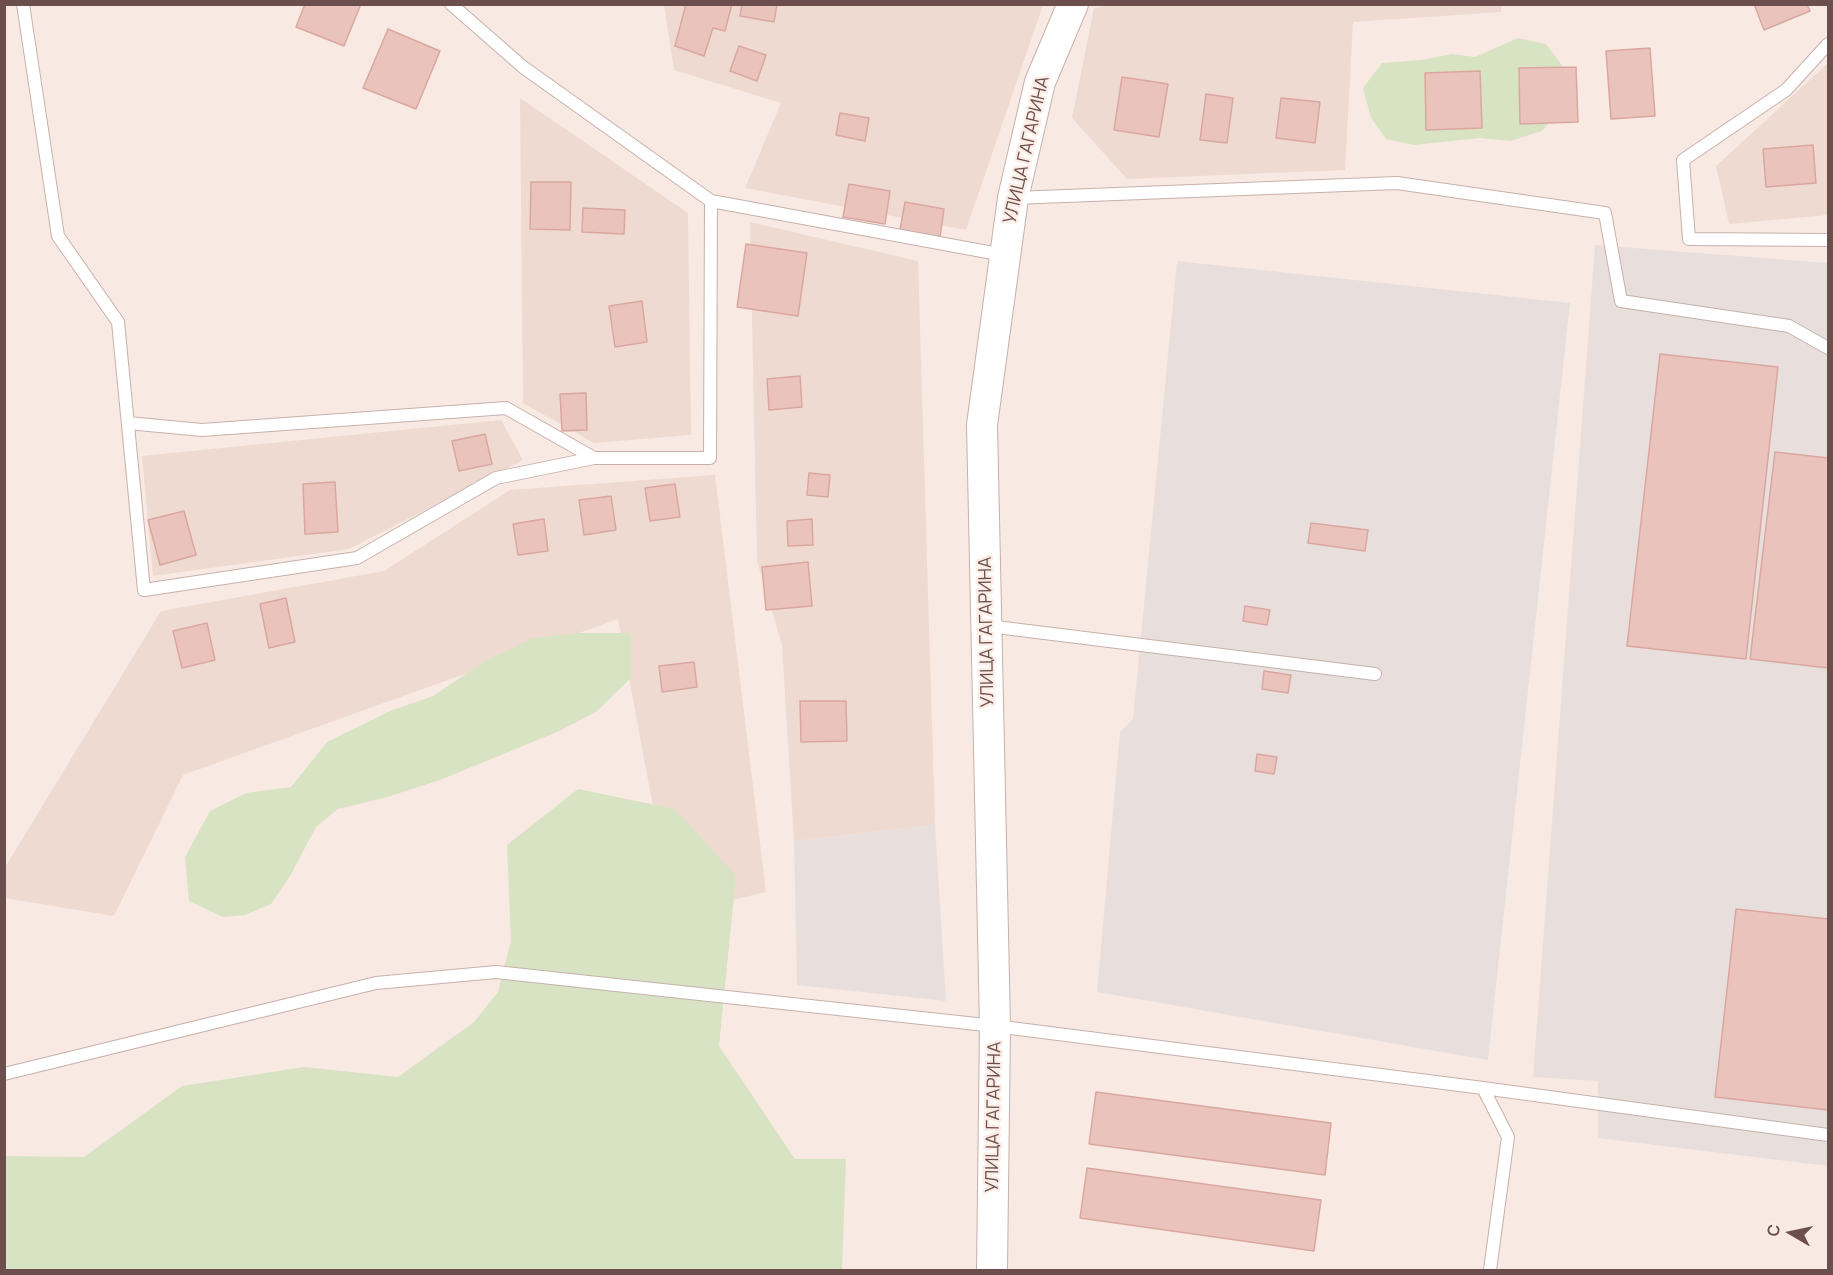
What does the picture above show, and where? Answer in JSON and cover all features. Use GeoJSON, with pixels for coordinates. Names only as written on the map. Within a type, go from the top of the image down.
{"type":"FeatureCollection","features":[{"type":"Feature","properties":{"kind":"street","name":"УЛИЦА ГАГАРИНА"},"geometry":{"type":"LineString","coordinates":[[992,1270],[995,1026],[982,426],[1013,198],[1040,82],[1073,4]]}},
{"type":"Feature","properties":{"kind":"lane"},"geometry":{"type":"LineString","coordinates":[[23,4],[58,236],[118,322],[144,590],[357,558],[496,478],[594,458],[710,458],[711,201]]}},
{"type":"Feature","properties":{"kind":"lane"},"geometry":{"type":"LineString","coordinates":[[451,4],[523,67],[711,201],[1004,255]]}},
{"type":"Feature","properties":{"kind":"lane"},"geometry":{"type":"LineString","coordinates":[[1828,44],[1786,90],[1683,160],[1689,240],[1828,240]]}},
{"type":"Feature","properties":{"kind":"lane"},"geometry":{"type":"LineString","coordinates":[[1013,198],[1397,183],[1605,213],[1621,301],[1789,326],[1828,348]]}},
{"type":"Feature","properties":{"kind":"lane"},"geometry":{"type":"LineString","coordinates":[[128,423],[202,430],[506,408],[594,458]]}},
{"type":"Feature","properties":{"kind":"lane"},"geometry":{"type":"LineString","coordinates":[[986,626],[1375,674]]}},
{"type":"Feature","properties":{"kind":"lane"},"geometry":{"type":"LineString","coordinates":[[4,1074],[376,983],[496,972],[995,1026],[1828,1134]]}},
{"type":"Feature","properties":{"kind":"lane"},"geometry":{"type":"LineString","coordinates":[[1483,1088],[1508,1137],[1490,1270]]}},
{"type":"Feature","properties":{"kind":"shaded area"},"geometry":{"type":"Polygon","coordinates":[[[1121,4],[1501,5],[1501,12],[1353,22],[1345,170],[1127,179],[1072,118],[1094,8],[1121,4]]]}},
{"type":"Feature","properties":{"kind":"shaded area"},"geometry":{"type":"Polygon","coordinates":[[[664,5],[1043,5],[966,230],[745,188],[781,103],[674,70],[664,5]]]}},
{"type":"Feature","properties":{"kind":"shaded area"},"geometry":{"type":"Polygon","coordinates":[[[1828,63],[1828,215],[1729,224],[1716,166],[1828,63]]]}},
{"type":"Feature","properties":{"kind":"shaded area"},"geometry":{"type":"Polygon","coordinates":[[[520,98],[688,213],[691,435],[594,443],[523,403],[520,98]]]}},
{"type":"Feature","properties":{"kind":"shaded area"},"geometry":{"type":"Polygon","coordinates":[[[750,222],[918,261],[935,825],[794,841],[782,645],[757,561],[750,222]]]}},
{"type":"Feature","properties":{"kind":"shaded area"},"geometry":{"type":"Polygon","coordinates":[[[1595,245],[1828,263],[1828,1166],[1598,1138],[1598,1081],[1533,1077],[1595,245]]]}},
{"type":"Feature","properties":{"kind":"shaded area"},"geometry":{"type":"Polygon","coordinates":[[[1177,261],[1570,303],[1488,1060],[1097,992],[1120,732],[1133,719],[1177,261]]]}},
{"type":"Feature","properties":{"kind":"shaded area"},"geometry":{"type":"Polygon","coordinates":[[[501,420],[523,460],[349,549],[153,576],[142,456],[501,420]]]}},
{"type":"Feature","properties":{"kind":"shaded area"},"geometry":{"type":"Polygon","coordinates":[[[715,475],[766,892],[673,914],[618,619],[183,775],[114,916],[5,898],[4,869],[161,611],[384,571],[510,490],[715,475]]]}},
{"type":"Feature","properties":{"kind":"shaded area"},"geometry":{"type":"Polygon","coordinates":[[[935,825],[946,1001],[797,985],[794,841],[935,825]]]}},
{"type":"Feature","properties":{"kind":"green space"},"geometry":{"type":"Polygon","coordinates":[[[1518,38],[1546,44],[1567,72],[1565,105],[1542,131],[1511,141],[1480,138],[1414,145],[1386,139],[1371,118],[1363,88],[1382,63],[1422,60],[1452,54],[1475,57],[1518,38]]]}},
{"type":"Feature","properties":{"kind":"green space"},"geometry":{"type":"Polygon","coordinates":[[[580,633],[631,633],[631,678],[596,712],[557,732],[440,780],[384,798],[338,809],[316,827],[290,876],[271,904],[245,915],[223,917],[189,901],[185,857],[210,811],[246,793],[291,787],[327,742],[390,711],[433,696],[485,661],[533,638],[580,633]]]}},
{"type":"Feature","properties":{"kind":"green space"},"geometry":{"type":"Polygon","coordinates":[[[578,789],[675,809],[736,876],[719,1046],[795,1159],[846,1159],[842,1270],[5,1270],[5,1156],[84,1157],[182,1086],[304,1067],[398,1077],[474,1022],[498,992],[511,941],[507,845],[578,789]]]}},
{"type":"Feature","properties":{"kind":"building"},"geometry":{"type":"Polygon","coordinates":[[[305,4],[361,4],[344,46],[296,27],[305,4]]]}},
{"type":"Feature","properties":{"kind":"building"},"geometry":{"type":"Polygon","coordinates":[[[686,4],[732,4],[725,31],[713,28],[704,56],[675,46],[686,4]]]}},
{"type":"Feature","properties":{"kind":"building"},"geometry":{"type":"Polygon","coordinates":[[[742,4],[777,4],[774,22],[740,16],[742,4]]]}},
{"type":"Feature","properties":{"kind":"building"},"geometry":{"type":"Polygon","coordinates":[[[1754,4],[1807,4],[1810,11],[1764,30],[1754,4]]]}},
{"type":"Feature","properties":{"kind":"building"},"geometry":{"type":"Polygon","coordinates":[[[388,29],[440,51],[416,109],[363,88],[388,29]]]}},
{"type":"Feature","properties":{"kind":"building"},"geometry":{"type":"Polygon","coordinates":[[[739,46],[766,55],[757,81],[730,71],[739,46]]]}},
{"type":"Feature","properties":{"kind":"building"},"geometry":{"type":"Polygon","coordinates":[[[1650,48],[1655,116],[1611,119],[1606,51],[1650,48]]]}},
{"type":"Feature","properties":{"kind":"building"},"geometry":{"type":"Polygon","coordinates":[[[1576,67],[1578,122],[1520,124],[1519,68],[1576,67]]]}},
{"type":"Feature","properties":{"kind":"building"},"geometry":{"type":"Polygon","coordinates":[[[1480,71],[1482,128],[1426,130],[1425,73],[1480,71]]]}},
{"type":"Feature","properties":{"kind":"building"},"geometry":{"type":"Polygon","coordinates":[[[1122,77],[1168,84],[1159,137],[1114,130],[1122,77]]]}},
{"type":"Feature","properties":{"kind":"building"},"geometry":{"type":"Polygon","coordinates":[[[1206,94],[1233,98],[1227,143],[1200,140],[1206,94]]]}},
{"type":"Feature","properties":{"kind":"building"},"geometry":{"type":"Polygon","coordinates":[[[1281,98],[1320,102],[1315,143],[1276,138],[1281,98]]]}},
{"type":"Feature","properties":{"kind":"building"},"geometry":{"type":"Polygon","coordinates":[[[840,113],[869,118],[865,141],[836,135],[840,113]]]}},
{"type":"Feature","properties":{"kind":"building"},"geometry":{"type":"Polygon","coordinates":[[[1813,145],[1816,183],[1766,187],[1763,149],[1813,145]]]}},
{"type":"Feature","properties":{"kind":"building"},"geometry":{"type":"Polygon","coordinates":[[[531,182],[571,182],[570,230],[530,229],[531,182]]]}},
{"type":"Feature","properties":{"kind":"building"},"geometry":{"type":"Polygon","coordinates":[[[849,184],[890,191],[885,224],[843,217],[849,184]]]}},
{"type":"Feature","properties":{"kind":"building"},"geometry":{"type":"Polygon","coordinates":[[[905,202],[944,209],[940,237],[900,230],[905,202]]]}},
{"type":"Feature","properties":{"kind":"building"},"geometry":{"type":"Polygon","coordinates":[[[583,208],[625,210],[624,234],[582,232],[583,208]]]}},
{"type":"Feature","properties":{"kind":"building"},"geometry":{"type":"Polygon","coordinates":[[[746,244],[807,253],[798,316],[737,307],[746,244]]]}},
{"type":"Feature","properties":{"kind":"building"},"geometry":{"type":"Polygon","coordinates":[[[642,301],[647,342],[615,347],[609,306],[642,301]]]}},
{"type":"Feature","properties":{"kind":"building"},"geometry":{"type":"Polygon","coordinates":[[[1660,354],[1778,367],[1746,659],[1627,646],[1660,354]]]}},
{"type":"Feature","properties":{"kind":"building"},"geometry":{"type":"Polygon","coordinates":[[[800,376],[802,407],[769,410],[767,379],[800,376]]]}},
{"type":"Feature","properties":{"kind":"building"},"geometry":{"type":"Polygon","coordinates":[[[586,393],[587,430],[562,431],[560,394],[586,393]]]}},
{"type":"Feature","properties":{"kind":"building"},"geometry":{"type":"Polygon","coordinates":[[[485,434],[492,464],[459,471],[452,441],[485,434]]]}},
{"type":"Feature","properties":{"kind":"building"},"geometry":{"type":"Polygon","coordinates":[[[1775,452],[1828,458],[1828,668],[1750,659],[1775,452]]]}},
{"type":"Feature","properties":{"kind":"building"},"geometry":{"type":"Polygon","coordinates":[[[809,473],[830,475],[828,497],[807,495],[809,473]]]}},
{"type":"Feature","properties":{"kind":"building"},"geometry":{"type":"Polygon","coordinates":[[[335,482],[338,532],[305,534],[303,484],[335,482]]]}},
{"type":"Feature","properties":{"kind":"building"},"geometry":{"type":"Polygon","coordinates":[[[675,484],[680,517],[650,521],[645,488],[675,484]]]}},
{"type":"Feature","properties":{"kind":"building"},"geometry":{"type":"Polygon","coordinates":[[[611,496],[616,530],[584,535],[579,500],[611,496]]]}},
{"type":"Feature","properties":{"kind":"building"},"geometry":{"type":"Polygon","coordinates":[[[184,511],[196,555],[160,565],[148,520],[184,511]]]}},
{"type":"Feature","properties":{"kind":"building"},"geometry":{"type":"Polygon","coordinates":[[[544,519],[548,551],[518,555],[513,524],[544,519]]]}},
{"type":"Feature","properties":{"kind":"building"},"geometry":{"type":"Polygon","coordinates":[[[812,519],[813,545],[788,546],[787,521],[812,519]]]}},
{"type":"Feature","properties":{"kind":"building"},"geometry":{"type":"Polygon","coordinates":[[[1311,523],[1368,530],[1365,551],[1308,543],[1311,523]]]}},
{"type":"Feature","properties":{"kind":"building"},"geometry":{"type":"Polygon","coordinates":[[[808,562],[812,606],[766,610],[762,567],[808,562]]]}},
{"type":"Feature","properties":{"kind":"building"},"geometry":{"type":"Polygon","coordinates":[[[286,598],[295,642],[269,648],[260,604],[286,598]]]}},
{"type":"Feature","properties":{"kind":"building"},"geometry":{"type":"Polygon","coordinates":[[[1245,606],[1270,610],[1267,625],[1243,621],[1245,606]]]}},
{"type":"Feature","properties":{"kind":"building"},"geometry":{"type":"Polygon","coordinates":[[[207,623],[215,660],[182,668],[173,631],[207,623]]]}},
{"type":"Feature","properties":{"kind":"building"},"geometry":{"type":"Polygon","coordinates":[[[694,662],[697,687],[662,692],[659,666],[694,662]]]}},
{"type":"Feature","properties":{"kind":"building"},"geometry":{"type":"Polygon","coordinates":[[[1264,671],[1291,675],[1288,693],[1262,689],[1264,671]]]}},
{"type":"Feature","properties":{"kind":"building"},"geometry":{"type":"Polygon","coordinates":[[[800,701],[846,701],[847,741],[801,742],[800,701]]]}},
{"type":"Feature","properties":{"kind":"building"},"geometry":{"type":"Polygon","coordinates":[[[1257,754],[1277,757],[1274,774],[1255,771],[1257,754]]]}},
{"type":"Feature","properties":{"kind":"building"},"geometry":{"type":"Polygon","coordinates":[[[1736,909],[1828,919],[1828,1110],[1715,1097],[1736,909]]]}},
{"type":"Feature","properties":{"kind":"building"},"geometry":{"type":"Polygon","coordinates":[[[1096,1092],[1331,1123],[1325,1175],[1089,1144],[1096,1092]]]}},
{"type":"Feature","properties":{"kind":"building"},"geometry":{"type":"Polygon","coordinates":[[[1087,1168],[1321,1200],[1314,1251],[1080,1218],[1087,1168]]]}}]}
